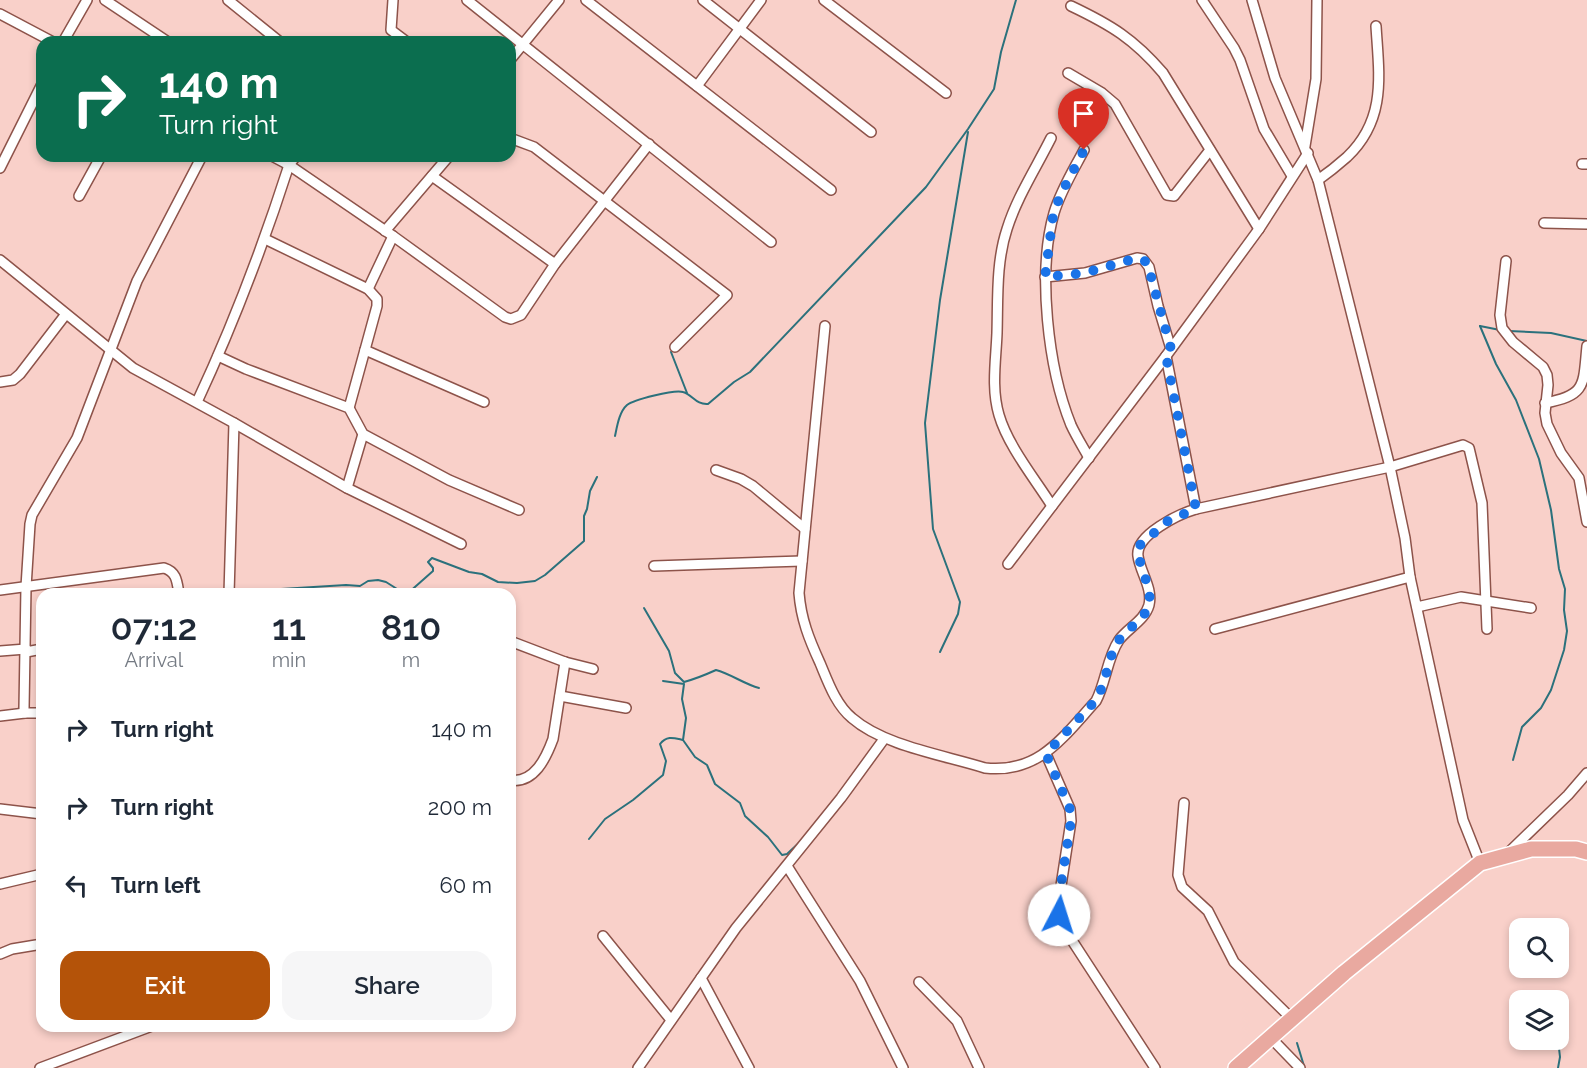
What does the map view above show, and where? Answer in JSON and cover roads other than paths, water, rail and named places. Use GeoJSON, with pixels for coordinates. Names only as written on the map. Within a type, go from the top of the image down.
{"type":"FeatureCollection","features":[{"type":"Feature","properties":{"kind":"main road"},"geometry":{"type":"LineString","coordinates":[[1236,1068],[1352,966],[1480,864],[1531,849],[1576,849],[1587,852]]}},
{"type":"Feature","properties":{"kind":"street"},"geometry":{"type":"LineString","coordinates":[[66,36],[87,0]]}},
{"type":"Feature","properties":{"kind":"street"},"geometry":{"type":"LineString","coordinates":[[105,0],[159,36]]}},
{"type":"Feature","properties":{"kind":"street"},"geometry":{"type":"LineString","coordinates":[[228,0],[273,36]]}},
{"type":"Feature","properties":{"kind":"street"},"geometry":{"type":"LineString","coordinates":[[393,0],[391,30],[399,36]]}},
{"type":"Feature","properties":{"kind":"street"},"geometry":{"type":"LineString","coordinates":[[467,0],[513,36]]}},
{"type":"Feature","properties":{"kind":"street"},"geometry":{"type":"LineString","coordinates":[[516,53],[559,0]]}},
{"type":"Feature","properties":{"kind":"street"},"geometry":{"type":"LineString","coordinates":[[586,0],[831,190]]}},
{"type":"Feature","properties":{"kind":"street"},"geometry":{"type":"LineString","coordinates":[[703,0],[871,132]]}},
{"type":"Feature","properties":{"kind":"street"},"geometry":{"type":"LineString","coordinates":[[697,86],[761,0]]}},
{"type":"Feature","properties":{"kind":"street"},"geometry":{"type":"LineString","coordinates":[[824,0],[946,93]]}},
{"type":"Feature","properties":{"kind":"street"},"geometry":{"type":"LineString","coordinates":[[1202,0],[1234,48],[1264,129],[1292,177]]}},
{"type":"Feature","properties":{"kind":"street"},"geometry":{"type":"LineString","coordinates":[[1252,0],[1275,78],[1318,180],[1390,467],[1405,538],[1410,577],[1463,820],[1480,864]]}},
{"type":"Feature","properties":{"kind":"street"},"geometry":{"type":"LineString","coordinates":[[1008,564],[1259,230],[1292,177],[1306,149],[1316,79],[1317,0]]}},
{"type":"Feature","properties":{"kind":"street"},"geometry":{"type":"LineString","coordinates":[[1071,6],[1109,24],[1146,52],[1163,73],[1259,230]]}},
{"type":"Feature","properties":{"kind":"street"},"geometry":{"type":"LineString","coordinates":[[0,14],[42,36]]}},
{"type":"Feature","properties":{"kind":"street"},"geometry":{"type":"LineString","coordinates":[[1318,180],[1357,145],[1374,116],[1379,89],[1376,26]]}},
{"type":"Feature","properties":{"kind":"street"},"geometry":{"type":"LineString","coordinates":[[516,38],[771,242]]}},
{"type":"Feature","properties":{"kind":"street"},"geometry":{"type":"LineString","coordinates":[[1068,73],[1102,93],[1114,104],[1167,195],[1174,196],[1210,150]]}},
{"type":"Feature","properties":{"kind":"street"},"geometry":{"type":"LineString","coordinates":[[0,168],[36,96]]}},
{"type":"Feature","properties":{"kind":"street"},"geometry":{"type":"LineString","coordinates":[[1051,138],[1013,210],[1006,230],[998,284],[994,363],[995,394],[999,416],[1009,439],[1052,506]]}},
{"type":"Feature","properties":{"kind":"street"},"geometry":{"type":"LineString","coordinates":[[516,140],[534,147],[727,295],[675,347]]}},
{"type":"Feature","properties":{"kind":"street"},"geometry":{"type":"LineString","coordinates":[[197,402],[265,239],[292,162],[505,317],[511,318],[520,315],[555,264],[649,144]]}},
{"type":"Feature","properties":{"kind":"street"},"geometry":{"type":"LineString","coordinates":[[1084,150],[1060,196],[1053,216],[1045,277],[1047,314],[1063,400],[1072,426],[1089,458]]}},
{"type":"Feature","properties":{"kind":"street"},"geometry":{"type":"LineString","coordinates":[[79,196],[98,162]]}},
{"type":"Feature","properties":{"kind":"street"},"geometry":{"type":"LineString","coordinates":[[25,713],[26,587],[32,515],[76,438],[137,280],[199,162]]}},
{"type":"Feature","properties":{"kind":"street"},"geometry":{"type":"LineString","coordinates":[[368,289],[389,234],[444,162]]}},
{"type":"Feature","properties":{"kind":"street"},"geometry":{"type":"LineString","coordinates":[[432,176],[555,264]]}},
{"type":"Feature","properties":{"kind":"street"},"geometry":{"type":"LineString","coordinates":[[1544,223],[1587,224]]}},
{"type":"Feature","properties":{"kind":"street"},"geometry":{"type":"LineString","coordinates":[[265,239],[368,289],[377,299],[349,408]]}},
{"type":"Feature","properties":{"kind":"street"},"geometry":{"type":"LineString","coordinates":[[1045,277],[1085,273],[1137,258],[1143,259],[1149,267],[1168,352],[1196,509]]}},
{"type":"Feature","properties":{"kind":"street"},"geometry":{"type":"LineString","coordinates":[[1506,261],[1500,321],[1507,335],[1543,367],[1547,375],[1545,413],[1551,434],[1579,478],[1585,500],[1587,522]]}},
{"type":"Feature","properties":{"kind":"street"},"geometry":{"type":"LineString","coordinates":[[1,263],[133,368],[347,488],[461,544]]}},
{"type":"Feature","properties":{"kind":"street"},"geometry":{"type":"LineString","coordinates":[[0,382],[13,380],[20,374],[66,314]]}},
{"type":"Feature","properties":{"kind":"street"},"geometry":{"type":"LineString","coordinates":[[825,326],[799,593],[800,610],[804,627],[829,686],[840,705],[852,718],[884,739],[985,768],[1000,770],[1013,768],[1046,754],[1096,700],[1114,649],[1120,639],[1145,613],[1149,604],[1149,594],[1138,555],[1139,546],[1169,520],[1196,509],[1390,467],[1463,445],[1469,448],[1482,503],[1487,629]]}},
{"type":"Feature","properties":{"kind":"street"},"geometry":{"type":"LineString","coordinates":[[1545,403],[1566,399],[1581,388],[1587,346]]}},
{"type":"Feature","properties":{"kind":"street"},"geometry":{"type":"LineString","coordinates":[[365,350],[484,402]]}},
{"type":"Feature","properties":{"kind":"street"},"geometry":{"type":"LineString","coordinates":[[218,356],[349,408],[363,435],[449,480],[519,510]]}},
{"type":"Feature","properties":{"kind":"street"},"geometry":{"type":"LineString","coordinates":[[230,588],[234,423]]}},
{"type":"Feature","properties":{"kind":"street"},"geometry":{"type":"LineString","coordinates":[[347,488],[363,435]]}},
{"type":"Feature","properties":{"kind":"street"},"geometry":{"type":"LineString","coordinates":[[716,470],[753,486],[805,528]]}},
{"type":"Feature","properties":{"kind":"street"},"geometry":{"type":"LineString","coordinates":[[654,566],[802,561]]}},
{"type":"Feature","properties":{"kind":"street"},"geometry":{"type":"LineString","coordinates":[[0,590],[164,568],[173,572],[178,588]]}},
{"type":"Feature","properties":{"kind":"street"},"geometry":{"type":"LineString","coordinates":[[1215,629],[1410,577]]}},
{"type":"Feature","properties":{"kind":"street"},"geometry":{"type":"LineString","coordinates":[[1417,607],[1461,597],[1531,608]]}},
{"type":"Feature","properties":{"kind":"street"},"geometry":{"type":"LineString","coordinates":[[516,643],[565,662],[593,669]]}},
{"type":"Feature","properties":{"kind":"street"},"geometry":{"type":"LineString","coordinates":[[0,651],[36,650]]}},
{"type":"Feature","properties":{"kind":"street"},"geometry":{"type":"LineString","coordinates":[[516,780],[532,774],[543,761],[553,739],[565,662]]}},
{"type":"Feature","properties":{"kind":"street"},"geometry":{"type":"LineString","coordinates":[[560,696],[626,708]]}},
{"type":"Feature","properties":{"kind":"street"},"geometry":{"type":"LineString","coordinates":[[0,716],[36,713]]}},
{"type":"Feature","properties":{"kind":"street"},"geometry":{"type":"LineString","coordinates":[[638,1068],[736,928],[841,798],[884,739]]}},
{"type":"Feature","properties":{"kind":"street"},"geometry":{"type":"LineString","coordinates":[[1046,754],[1070,809],[1071,821],[1058,904],[1062,925],[1155,1068]]}},
{"type":"Feature","properties":{"kind":"street"},"geometry":{"type":"LineString","coordinates":[[1504,856],[1568,795],[1587,773]]}},
{"type":"Feature","properties":{"kind":"street"},"geometry":{"type":"LineString","coordinates":[[1184,803],[1179,882],[1208,911],[1234,962],[1292,1020]]}},
{"type":"Feature","properties":{"kind":"street"},"geometry":{"type":"LineString","coordinates":[[0,809],[36,813]]}},
{"type":"Feature","properties":{"kind":"street"},"geometry":{"type":"LineString","coordinates":[[787,866],[860,981],[903,1068]]}},
{"type":"Feature","properties":{"kind":"street"},"geometry":{"type":"LineString","coordinates":[[0,884],[36,875]]}},
{"type":"Feature","properties":{"kind":"street"},"geometry":{"type":"LineString","coordinates":[[603,936],[672,1020]]}},
{"type":"Feature","properties":{"kind":"street"},"geometry":{"type":"LineString","coordinates":[[0,954],[36,945]]}},
{"type":"Feature","properties":{"kind":"street"},"geometry":{"type":"LineString","coordinates":[[701,978],[749,1068]]}},
{"type":"Feature","properties":{"kind":"street"},"geometry":{"type":"LineString","coordinates":[[919,982],[957,1021],[979,1068]]}},
{"type":"Feature","properties":{"kind":"street"},"geometry":{"type":"LineString","coordinates":[[40,1068],[64,1064],[138,1032]]}},
{"type":"Feature","properties":{"kind":"street"},"geometry":{"type":"LineString","coordinates":[[1271,1038],[1300,1068]]}},
{"type":"Feature","properties":{"kind":"waterway"},"geometry":{"type":"LineString","coordinates":[[615,436],[622,412],[631,403],[679,391],[700,403],[708,404],[750,372],[926,187],[994,89],[1001,52],[1016,0]]}},
{"type":"Feature","properties":{"kind":"waterway"},"geometry":{"type":"LineString","coordinates":[[940,652],[958,614],[960,602],[933,529],[925,423],[940,300],[968,132]]}},
{"type":"Feature","properties":{"kind":"waterway"},"geometry":{"type":"LineString","coordinates":[[1480,326],[1496,364],[1516,400],[1539,459],[1551,510],[1559,569],[1565,589],[1564,610],[1567,631],[1564,650],[1551,690],[1541,708],[1522,727],[1513,760]]}},
{"type":"Feature","properties":{"kind":"waterway"},"geometry":{"type":"LineString","coordinates":[[1480,326],[1500,330]]}},
{"type":"Feature","properties":{"kind":"waterway"},"geometry":{"type":"LineString","coordinates":[[1509,331],[1551,333],[1587,341]]}},
{"type":"Feature","properties":{"kind":"waterway"},"geometry":{"type":"LineString","coordinates":[[671,352],[687,393]]}},
{"type":"Feature","properties":{"kind":"waterway"},"geometry":{"type":"LineString","coordinates":[[414,588],[433,571],[428,562],[432,558],[469,572],[482,574],[498,582],[535,581],[545,575],[584,541],[584,516],[590,491],[597,477]]}},
{"type":"Feature","properties":{"kind":"waterway"},"geometry":{"type":"LineString","coordinates":[[297,588],[360,586],[368,581],[378,580],[396,588]]}},
{"type":"Feature","properties":{"kind":"waterway"},"geometry":{"type":"LineString","coordinates":[[644,608],[669,651],[675,673],[684,682],[716,670],[759,688]]}},
{"type":"Feature","properties":{"kind":"waterway"},"geometry":{"type":"LineString","coordinates":[[663,681],[684,684],[682,699],[686,718],[683,740]]}},
{"type":"Feature","properties":{"kind":"waterway"},"geometry":{"type":"LineString","coordinates":[[589,839],[605,819],[663,775],[666,761],[660,744],[665,739],[671,738],[683,740],[695,757],[707,765],[715,784],[740,803],[745,816],[768,837],[782,855],[787,854],[802,840]]}},
{"type":"Feature","properties":{"kind":"waterway"},"geometry":{"type":"LineString","coordinates":[[1297,1043],[1304,1066]]}},
{"type":"Feature","properties":{"kind":"waterway"},"geometry":{"type":"LineString","coordinates":[[1558,1068],[1559,1050]]}}]}
